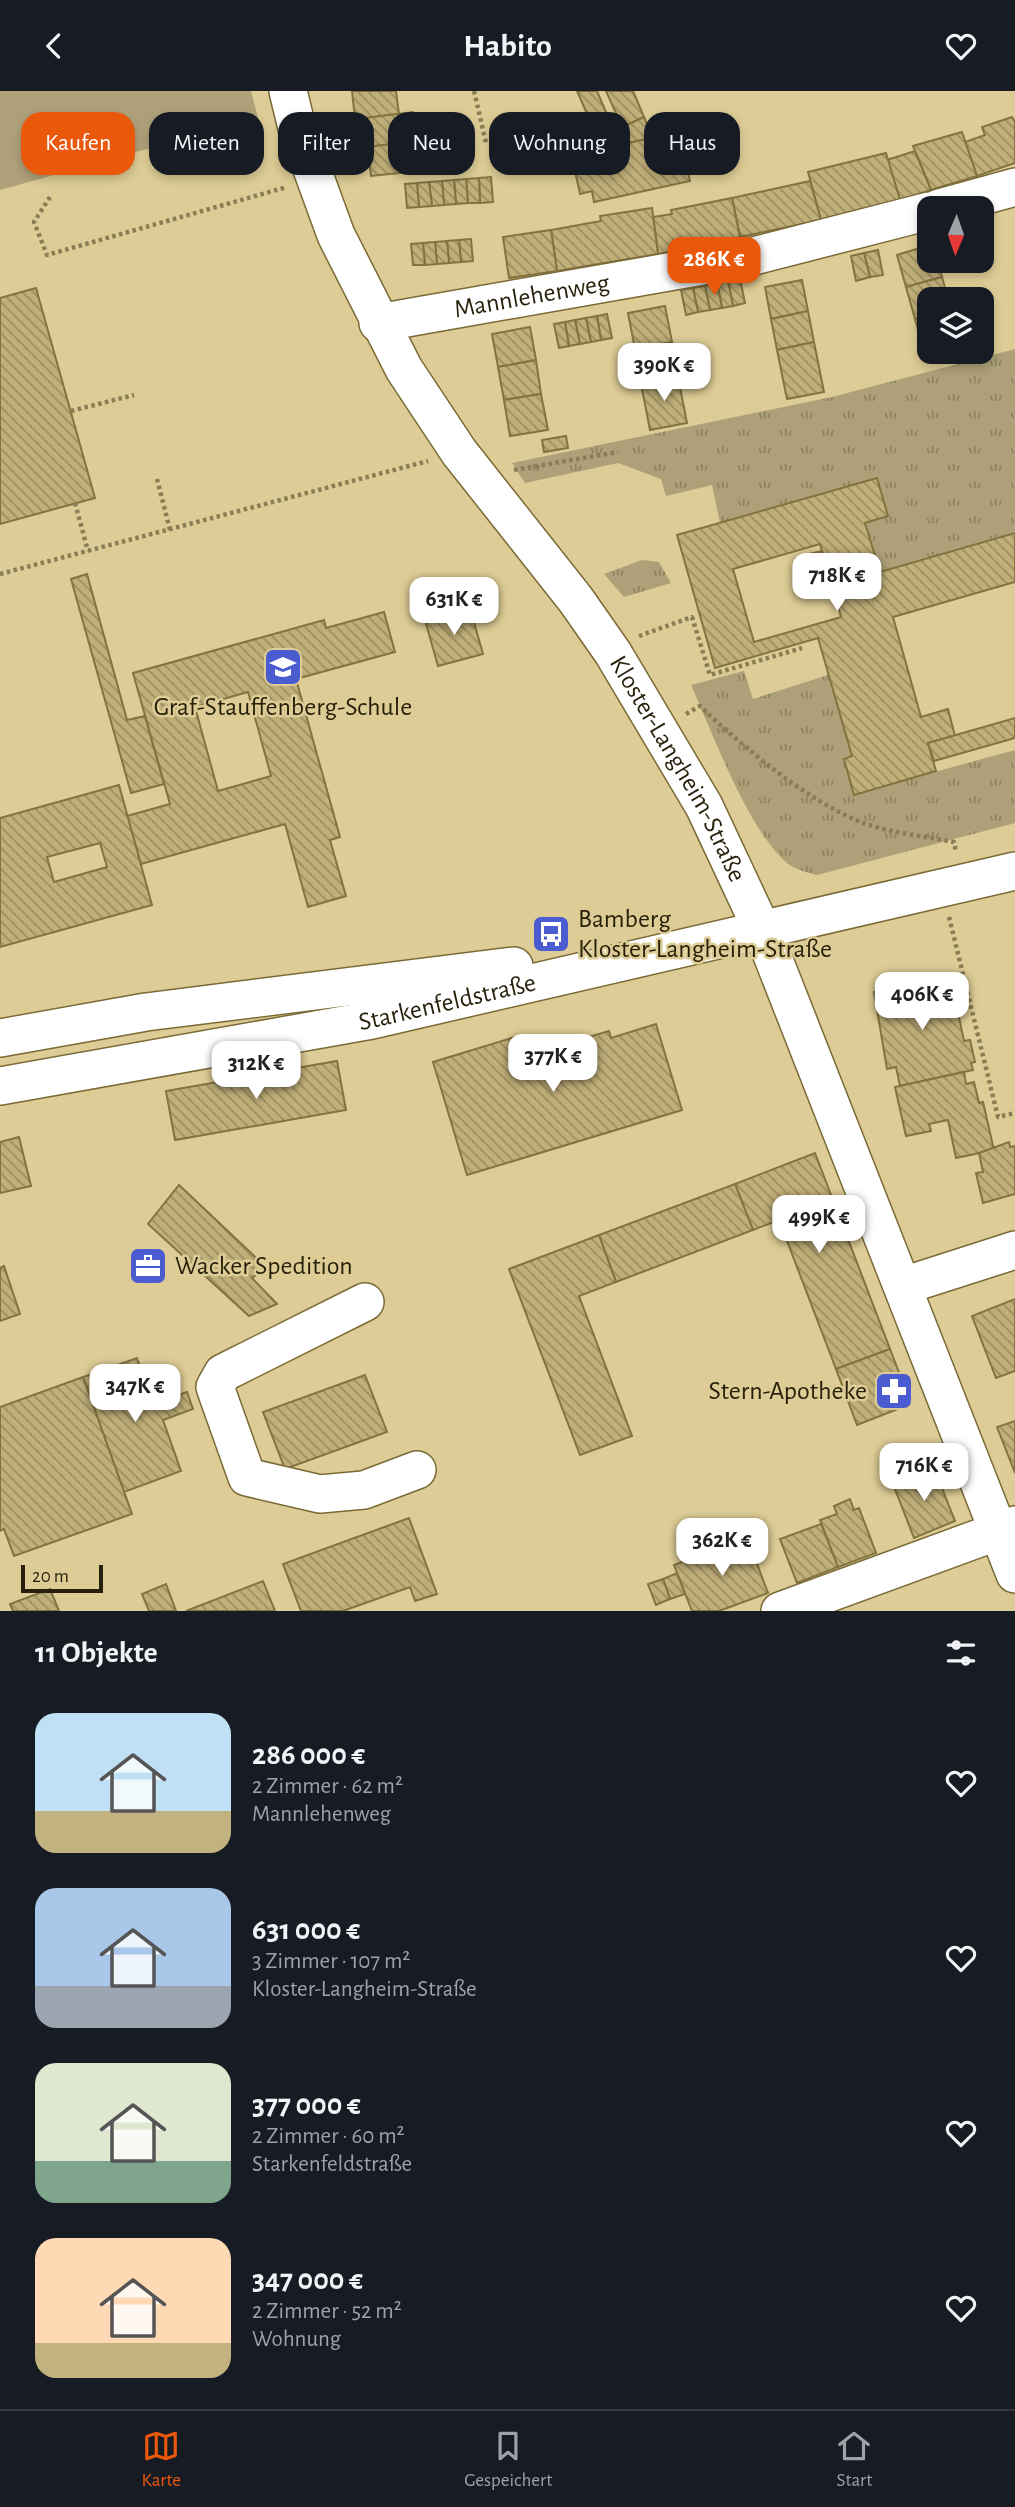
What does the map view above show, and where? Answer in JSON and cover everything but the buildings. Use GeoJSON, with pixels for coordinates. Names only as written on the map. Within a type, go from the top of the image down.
{"type":"FeatureCollection","features":[{"type":"Feature","properties":{"kind":"street","name":"Kloster-Langheim-Straße"},"geometry":{"type":"LineString","coordinates":[[288,91],[315,179],[336,235],[378,323],[404,369],[459,452],[576,600],[609,647],[704,806],[763,932],[903,1286],[1007,1528],[1015,1574]]}},
{"type":"Feature","properties":{"kind":"street"},"geometry":{"type":"LineString","coordinates":[[982,196],[1015,187]]}},
{"type":"Feature","properties":{"kind":"street","name":"Mannlehenweg"},"geometry":{"type":"LineString","coordinates":[[378,323],[742,259],[917,214]]}},
{"type":"Feature","properties":{"kind":"street","name":"Starkenfeldstraße"},"geometry":{"type":"LineString","coordinates":[[0,1086],[372,1020],[763,932],[1015,871]]}},
{"type":"Feature","properties":{"kind":"street","name":"Starkenfeldstraße"},"geometry":{"type":"LineString","coordinates":[[0,1038],[146,1012],[555,960],[644,957]]}},
{"type":"Feature","properties":{"kind":"street"},"geometry":{"type":"LineString","coordinates":[[903,1286],[1015,1249]]}},
{"type":"Feature","properties":{"kind":"street"},"geometry":{"type":"LineString","coordinates":[[365,1302],[223,1373],[215,1387],[247,1476],[320,1494],[365,1490],[416,1469]]}},
{"type":"Feature","properties":{"kind":"street"},"geometry":{"type":"LineString","coordinates":[[780,1611],[820,1604],[1007,1528]]}},
{"type":"Feature","properties":{"kind":"path"},"geometry":{"type":"LineString","coordinates":[[474,91],[486,143]]}},
{"type":"Feature","properties":{"kind":"path"},"geometry":{"type":"LineString","coordinates":[[50,197],[34,222],[47,255],[315,179]]}},
{"type":"Feature","properties":{"kind":"path"},"geometry":{"type":"LineString","coordinates":[[71,411],[134,395]]}},
{"type":"Feature","properties":{"kind":"path"},"geometry":{"type":"LineString","coordinates":[[0,574],[459,452]]}},
{"type":"Feature","properties":{"kind":"path"},"geometry":{"type":"LineString","coordinates":[[555,463],[618,452]]}},
{"type":"Feature","properties":{"kind":"path"},"geometry":{"type":"LineString","coordinates":[[157,479],[170,530]]}},
{"type":"Feature","properties":{"kind":"path"},"geometry":{"type":"LineString","coordinates":[[75,503],[88,551]]}},
{"type":"Feature","properties":{"kind":"path"},"geometry":{"type":"LineString","coordinates":[[609,647],[692,617],[710,675],[802,648]]}},
{"type":"Feature","properties":{"kind":"path"},"geometry":{"type":"LineString","coordinates":[[658,729],[700,706],[733,738],[817,798],[864,823],[954,842],[953,886],[998,1117],[1015,1113]]}},
{"type":"Feature","properties":{"kind":"green space"},"geometry":{"type":"Polygon","coordinates":[[[0,91],[251,91],[256,112],[149,112],[149,148],[135,152],[135,112],[21,112],[21,175],[54,175],[0,190],[0,91]]]}},
{"type":"Feature","properties":{"kind":"green space"},"geometry":{"type":"Polygon","coordinates":[[[1015,349],[1015,533],[880,572],[866,523],[720,523],[712,485],[666,496],[661,479],[618,463],[525,483],[512,463],[832,397],[958,364],[994,364],[994,355],[1015,349]]]}},
{"type":"Feature","properties":{"kind":"green space"},"geometry":{"type":"Polygon","coordinates":[[[642,560],[659,562],[671,583],[624,597],[604,574],[642,560]]]}},
{"type":"Feature","properties":{"kind":"green space"},"geometry":{"type":"Polygon","coordinates":[[[744,671],[753,699],[828,675],[852,756],[844,759],[854,794],[1015,750],[1015,823],[817,875],[801,871],[787,863],[773,848],[745,805],[691,685],[744,671]]]}},
{"type":"Feature","properties":{"kind":"place","name":"Graf-Stauffenberg-Schule"},"geometry":{"type":"Point","coordinates":[283,667]}},
{"type":"Feature","properties":{"kind":"place","name":"Bamberg Kloster-Langheim-Straße"},"geometry":{"type":"Point","coordinates":[551,934]}},
{"type":"Feature","properties":{"kind":"place","name":"Wacker Spedition"},"geometry":{"type":"Point","coordinates":[148,1266]}},
{"type":"Feature","properties":{"kind":"place","name":"Stern-Apotheke"},"geometry":{"type":"Point","coordinates":[894,1391]}}]}
